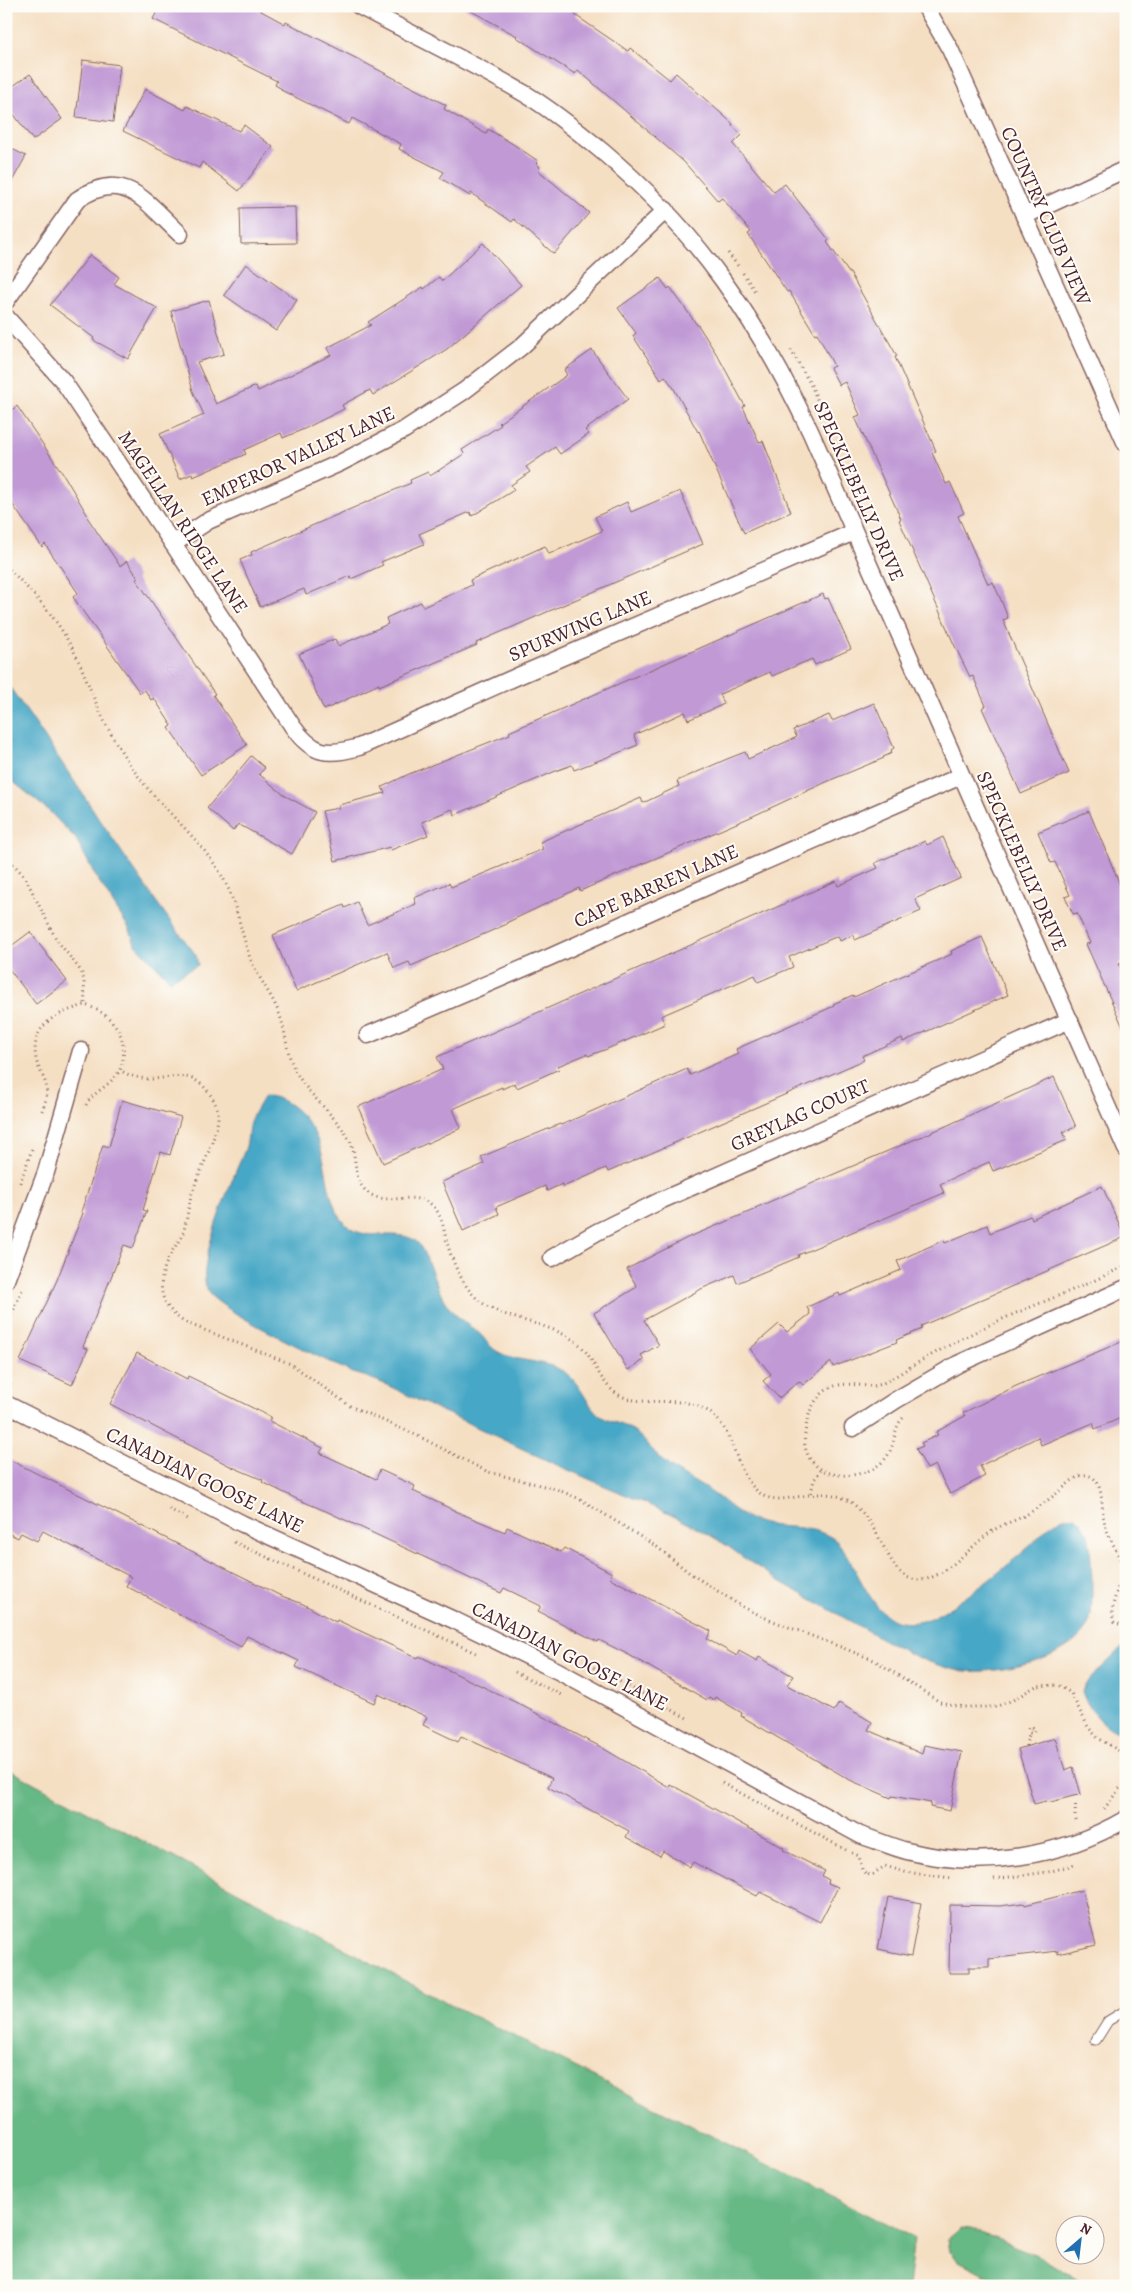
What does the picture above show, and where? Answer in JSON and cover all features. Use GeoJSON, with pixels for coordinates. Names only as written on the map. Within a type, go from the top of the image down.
{"type":"FeatureCollection","features":[{"type":"Feature","properties":{"kind":"street","name":"SPECKLEBELLY DRIVE"},"geometry":{"type":"LineString","coordinates":[[360,6],[528,96],[592,143],[640,184],[666,210],[715,269],[761,337],[790,390],[871,566],[961,776],[1126,1148]]}},
{"type":"Feature","properties":{"kind":"street","name":"COUNTRY CLUB VIEW"},"geometry":{"type":"LineString","coordinates":[[925,6],[950,49],[1126,444]]}},
{"type":"Feature","properties":{"kind":"street"},"geometry":{"type":"LineString","coordinates":[[1024,216],[1126,169]]}},
{"type":"Feature","properties":{"kind":"street"},"geometry":{"type":"LineString","coordinates":[[6,301],[77,200],[90,191],[107,185],[124,188],[138,195],[180,234]]}},
{"type":"Feature","properties":{"kind":"street","name":"EMPEROR VALLEY LANE"},"geometry":{"type":"LineString","coordinates":[[174,544],[208,521],[340,463],[404,430],[464,391],[521,347],[666,210]]}},
{"type":"Feature","properties":{"kind":"street","name":"MAGELLAN RIDGE LANE"},"geometry":{"type":"LineString","coordinates":[[6,316],[63,381],[174,544],[293,727],[304,742],[322,752]]}},
{"type":"Feature","properties":{"kind":"street","name":"SPURWING LANE"},"geometry":{"type":"LineString","coordinates":[[322,752],[341,752],[360,747],[518,676],[854,532]]}},
{"type":"Feature","properties":{"kind":"street","name":"CAPE BARREN LANE"},"geometry":{"type":"LineString","coordinates":[[368,1035],[961,776]]}},
{"type":"Feature","properties":{"kind":"street","name":"GREYLAG COURT"},"geometry":{"type":"LineString","coordinates":[[552,1258],[597,1232],[662,1200],[1070,1020]]}},
{"type":"Feature","properties":{"kind":"street"},"geometry":{"type":"LineString","coordinates":[[6,1280],[46,1172],[81,1051]]}},
{"type":"Feature","properties":{"kind":"street"},"geometry":{"type":"LineString","coordinates":[[853,1428],[896,1400],[958,1364],[1126,1288]]}},
{"type":"Feature","properties":{"kind":"street","name":"CANADIAN GOOSE LANE"},"geometry":{"type":"LineString","coordinates":[[6,1404],[243,1524],[456,1621],[558,1671],[860,1835],[907,1851],[972,1860],[1032,1855],[1101,1833],[1126,1819]]}},
{"type":"Feature","properties":{"kind":"lane"},"geometry":{"type":"LineString","coordinates":[[1096,2040],[1108,2022],[1126,2010]]}},
{"type":"Feature","properties":{"kind":"path"},"geometry":{"type":"LineString","coordinates":[[6,566],[40,602],[67,638],[109,731],[133,770],[196,842],[222,878],[236,910],[251,959],[276,1006],[292,1065],[299,1077],[331,1114],[350,1141],[356,1169],[363,1188],[379,1198],[414,1197],[425,1200],[432,1206],[440,1217],[454,1263],[470,1292],[493,1309],[551,1328],[578,1343],[588,1351],[600,1375],[616,1394],[641,1401],[682,1402],[706,1409],[724,1426],[747,1476],[763,1495],[772,1499],[781,1499],[810,1493],[836,1495],[849,1501],[865,1516],[885,1552],[903,1575],[914,1580],[924,1580],[936,1576],[991,1531],[1022,1517],[1043,1504],[1074,1479],[1084,1475],[1091,1477],[1098,1484],[1103,1519],[1122,1565],[1122,1573],[1111,1613],[1114,1622],[1126,1628]]}},
{"type":"Feature","properties":{"kind":"path"},"geometry":{"type":"LineString","coordinates":[[6,856],[25,877],[56,939],[81,971],[84,980],[84,1005]]}},
{"type":"Feature","properties":{"kind":"path"},"geometry":{"type":"LineString","coordinates":[[41,1116],[46,1100],[47,1085],[39,1071],[36,1058],[38,1039],[44,1025],[62,1011],[84,1005],[102,1012],[118,1029],[123,1040],[124,1050],[120,1070],[131,1076],[149,1079],[172,1076],[193,1079],[202,1085],[215,1103],[218,1114],[215,1130],[191,1195],[183,1233],[163,1269],[161,1292],[164,1301],[175,1316],[184,1322],[291,1364],[307,1373],[350,1406],[418,1436],[488,1472],[547,1486],[580,1499],[657,1547],[691,1574],[742,1606],[782,1625],[874,1660],[940,1702],[963,1707],[995,1707],[1013,1700],[1036,1686],[1058,1684],[1071,1693],[1088,1727],[1098,1738],[1126,1755]]}},
{"type":"Feature","properties":{"kind":"path"},"geometry":{"type":"LineString","coordinates":[[20,1185],[32,1146]]}},
{"type":"Feature","properties":{"kind":"path"},"geometry":{"type":"LineString","coordinates":[[810,1493],[814,1480],[821,1470]]}},
{"type":"Feature","properties":{"kind":"path"},"geometry":{"type":"LineString","coordinates":[[167,1508],[191,1520]]}},
{"type":"Feature","properties":{"kind":"path"},"geometry":{"type":"LineString","coordinates":[[232,1541],[479,1654]]}},
{"type":"Feature","properties":{"kind":"path"},"geometry":{"type":"LineString","coordinates":[[511,1670],[564,1697]]}},
{"type":"Feature","properties":{"kind":"path"},"geometry":{"type":"LineString","coordinates":[[1026,1746],[1030,1732]]}},
{"type":"Feature","properties":{"kind":"path"},"geometry":{"type":"LineString","coordinates":[[720,1782],[798,1826],[858,1856],[866,1875],[873,1874],[885,1866],[936,1878],[956,1879]]}},
{"type":"Feature","properties":{"kind":"path"},"geometry":{"type":"LineString","coordinates":[[1104,1809],[1119,1789],[1126,1784]]}},
{"type":"Feature","properties":{"kind":"path"},"geometry":{"type":"LineString","coordinates":[[1076,1795],[1075,1816],[1082,1839]]}},
{"type":"Feature","properties":{"kind":"path"},"geometry":{"type":"LineString","coordinates":[[990,1879],[1048,1872],[1077,1864]]}},
{"type":"Feature","properties":{"kind":"green space"},"geometry":{"type":"Polygon","coordinates":[[[6,1768],[426,1992],[914,2238],[908,2286],[6,2286],[6,1768]]]}},
{"type":"Feature","properties":{"kind":"green space"},"geometry":{"type":"Polygon","coordinates":[[[961,2228],[971,2229],[1037,2255],[1088,2286],[1007,2286],[959,2261],[950,2252],[948,2239],[961,2228]]]}},
{"type":"Feature","properties":{"kind":"water"},"geometry":{"type":"Polygon","coordinates":[[[6,682],[123,854],[196,955],[198,965],[170,980],[135,944],[130,930],[95,875],[76,839],[49,811],[6,776],[6,682]]]}},
{"type":"Feature","properties":{"kind":"water"},"geometry":{"type":"Polygon","coordinates":[[[264,1096],[282,1100],[290,1105],[298,1111],[311,1127],[322,1154],[332,1198],[341,1218],[348,1226],[364,1234],[408,1237],[416,1241],[423,1251],[448,1306],[493,1348],[512,1357],[550,1365],[567,1374],[576,1383],[597,1413],[610,1421],[632,1430],[669,1466],[711,1492],[745,1517],[770,1525],[813,1530],[834,1539],[843,1549],[880,1610],[896,1621],[904,1623],[916,1622],[940,1613],[995,1575],[1055,1522],[1067,1517],[1075,1517],[1084,1526],[1091,1555],[1091,1614],[1082,1634],[1069,1646],[1051,1656],[1008,1668],[967,1671],[951,1669],[926,1661],[891,1644],[804,1595],[710,1535],[677,1518],[378,1381],[353,1373],[275,1335],[232,1311],[208,1292],[205,1280],[206,1264],[216,1223],[246,1148],[251,1119],[264,1096]]]}},
{"type":"Feature","properties":{"kind":"water"},"geometry":{"type":"Polygon","coordinates":[[[1126,1644],[1126,1732],[1120,1732],[1113,1730],[1099,1719],[1088,1704],[1082,1691],[1085,1684],[1126,1644]]]}},
{"type":"Feature","properties":{"kind":"building"},"geometry":{"type":"Polygon","coordinates":[[[160,6],[252,6],[285,24],[286,22],[446,105],[444,109],[486,134],[488,129],[516,146],[538,161],[536,163],[540,167],[538,170],[589,213],[554,254],[514,219],[512,222],[471,193],[470,196],[440,178],[444,172],[399,149],[401,144],[352,118],[349,124],[281,90],[275,85],[277,81],[153,19],[160,6]]]}},
{"type":"Feature","properties":{"kind":"building"},"geometry":{"type":"Polygon","coordinates":[[[462,6],[580,6],[575,15],[628,51],[630,48],[670,80],[676,73],[733,124],[732,126],[742,135],[733,144],[774,192],[785,184],[829,240],[827,242],[850,273],[897,356],[895,357],[936,451],[932,453],[946,484],[950,482],[964,513],[958,516],[988,584],[993,582],[1001,600],[1008,618],[1003,620],[1069,773],[1021,794],[982,708],[986,706],[973,676],[970,677],[953,642],[855,417],[860,415],[845,382],[839,385],[830,368],[834,366],[817,333],[815,334],[789,291],[787,292],[748,234],[751,232],[722,198],[718,201],[684,162],[578,70],[575,74],[517,36],[462,6]]]}},
{"type":"Feature","properties":{"kind":"building"},"geometry":{"type":"Polygon","coordinates":[[[83,60],[120,65],[113,122],[76,117],[83,60]]]}},
{"type":"Feature","properties":{"kind":"building"},"geometry":{"type":"Polygon","coordinates":[[[30,74],[62,119],[33,140],[6,104],[6,91],[30,74]]]}},
{"type":"Feature","properties":{"kind":"building"},"geometry":{"type":"Polygon","coordinates":[[[145,89],[185,110],[187,106],[239,131],[244,125],[273,147],[239,191],[202,162],[199,168],[123,131],[145,89]]]}},
{"type":"Feature","properties":{"kind":"building"},"geometry":{"type":"Polygon","coordinates":[[[6,146],[26,156],[6,192],[6,146]]]}},
{"type":"Feature","properties":{"kind":"building"},"geometry":{"type":"Polygon","coordinates":[[[295,207],[296,243],[241,244],[240,208],[295,207]]]}},
{"type":"Feature","properties":{"kind":"building"},"geometry":{"type":"Polygon","coordinates":[[[483,243],[521,285],[447,349],[373,395],[370,390],[342,405],[344,409],[304,429],[283,438],[281,433],[244,450],[246,454],[193,477],[192,474],[180,479],[160,434],[204,415],[193,391],[171,311],[209,300],[224,354],[197,362],[216,404],[256,386],[258,391],[331,355],[327,348],[371,325],[368,322],[423,287],[424,289],[439,277],[442,281],[483,243]]]}},
{"type":"Feature","properties":{"kind":"building"},"geometry":{"type":"Polygon","coordinates":[[[90,255],[119,277],[114,284],[157,308],[128,359],[93,340],[94,338],[50,305],[90,255]]]}},
{"type":"Feature","properties":{"kind":"building"},"geometry":{"type":"Polygon","coordinates":[[[246,264],[297,300],[276,331],[224,295],[246,264]]]}},
{"type":"Feature","properties":{"kind":"building"},"geometry":{"type":"Polygon","coordinates":[[[660,278],[668,289],[670,287],[719,358],[745,406],[743,407],[759,442],[763,441],[791,512],[744,533],[699,431],[665,376],[661,379],[633,336],[636,333],[618,308],[660,278]]]}},
{"type":"Feature","properties":{"kind":"building"},"geometry":{"type":"Polygon","coordinates":[[[592,350],[628,399],[585,430],[589,434],[560,454],[555,447],[526,467],[530,472],[511,485],[514,490],[472,516],[470,512],[419,534],[424,544],[381,562],[383,565],[351,579],[350,576],[306,595],[304,589],[260,607],[240,560],[252,555],[251,552],[411,483],[410,480],[428,472],[430,476],[464,454],[462,450],[501,425],[499,423],[567,375],[564,370],[592,350]]]}},
{"type":"Feature","properties":{"kind":"building"},"geometry":{"type":"Polygon","coordinates":[[[17,406],[65,477],[87,517],[120,566],[127,561],[138,578],[136,579],[215,694],[213,695],[247,745],[201,775],[169,728],[172,726],[154,698],[151,700],[145,690],[140,693],[73,597],[78,593],[45,544],[42,547],[6,495],[6,414],[17,406]]]}},
{"type":"Feature","properties":{"kind":"building"},"geometry":{"type":"Polygon","coordinates":[[[680,491],[703,544],[476,643],[477,645],[379,686],[379,684],[324,710],[299,654],[335,639],[338,646],[388,624],[386,618],[421,602],[423,607],[472,585],[470,580],[545,546],[549,554],[602,531],[595,517],[627,502],[631,512],[680,491]]]}},
{"type":"Feature","properties":{"kind":"building"},"geometry":{"type":"Polygon","coordinates":[[[823,594],[825,599],[828,598],[851,649],[815,665],[812,659],[772,676],[770,672],[720,694],[724,704],[688,720],[685,712],[634,735],[638,745],[574,770],[572,765],[558,770],[455,815],[452,809],[422,822],[428,835],[391,850],[390,847],[335,861],[322,811],[339,808],[339,805],[385,793],[382,787],[409,774],[510,734],[509,732],[823,594]]]}},
{"type":"Feature","properties":{"kind":"building"},"geometry":{"type":"Polygon","coordinates":[[[874,703],[894,748],[891,750],[892,753],[884,758],[580,891],[579,888],[507,924],[411,966],[409,962],[394,968],[387,952],[296,991],[273,935],[344,905],[345,908],[357,902],[367,925],[416,904],[414,898],[449,883],[451,887],[543,849],[540,842],[641,798],[643,803],[679,786],[677,781],[727,759],[745,752],[748,759],[797,737],[793,730],[829,715],[832,721],[874,703]]]}},
{"type":"Feature","properties":{"kind":"building"},"geometry":{"type":"Polygon","coordinates":[[[251,756],[265,768],[259,774],[284,795],[315,812],[292,854],[238,824],[233,831],[207,808],[251,756]]]}},
{"type":"Feature","properties":{"kind":"building"},"geometry":{"type":"Polygon","coordinates":[[[1089,811],[1126,899],[1126,961],[1119,964],[1126,978],[1126,1034],[1086,944],[1090,943],[1077,913],[1073,914],[1065,897],[1070,895],[1055,862],[1051,863],[1038,832],[1089,811]]]}},
{"type":"Feature","properties":{"kind":"building"},"geometry":{"type":"Polygon","coordinates":[[[943,837],[961,878],[915,899],[921,911],[855,940],[853,935],[840,941],[838,936],[789,957],[793,967],[758,982],[755,975],[661,1016],[665,1024],[607,1049],[588,1056],[587,1054],[558,1066],[559,1069],[517,1088],[515,1083],[502,1089],[502,1087],[453,1109],[461,1128],[383,1163],[358,1107],[443,1069],[437,1057],[836,881],[838,886],[878,868],[875,863],[925,841],[927,845],[943,837]]]}},
{"type":"Feature","properties":{"kind":"building"},"geometry":{"type":"Polygon","coordinates":[[[30,932],[67,981],[36,1004],[6,965],[6,950],[30,932]]]}},
{"type":"Feature","properties":{"kind":"building"},"geometry":{"type":"Polygon","coordinates":[[[982,937],[1008,995],[903,1042],[902,1038],[862,1056],[864,1060],[608,1172],[606,1168],[563,1187],[562,1184],[547,1191],[545,1186],[496,1207],[499,1214],[463,1231],[442,1182],[484,1164],[481,1157],[561,1125],[687,1069],[690,1075],[738,1054],[736,1049],[834,1006],[833,1004],[853,995],[854,997],[952,954],[951,951],[982,937]]]}},
{"type":"Feature","properties":{"kind":"building"},"geometry":{"type":"Polygon","coordinates":[[[1054,1077],[1076,1127],[1063,1132],[1067,1140],[993,1171],[989,1162],[940,1184],[944,1193],[798,1255],[799,1257],[737,1283],[734,1275],[703,1288],[644,1320],[659,1345],[641,1355],[644,1360],[628,1370],[594,1313],[637,1287],[627,1269],[687,1238],[1054,1077]]]}},
{"type":"Feature","properties":{"kind":"building"},"geometry":{"type":"Polygon","coordinates":[[[122,1100],[181,1117],[170,1155],[161,1152],[143,1210],[147,1211],[133,1248],[124,1245],[83,1347],[88,1349],[72,1385],[20,1361],[57,1280],[83,1213],[81,1212],[103,1145],[109,1147],[122,1100]]]}},
{"type":"Feature","properties":{"kind":"building"},"geometry":{"type":"Polygon","coordinates":[[[1102,1186],[1125,1237],[921,1326],[922,1329],[896,1340],[897,1342],[833,1367],[831,1362],[803,1385],[799,1381],[779,1398],[763,1381],[771,1374],[750,1349],[779,1324],[787,1332],[810,1314],[807,1307],[839,1293],[840,1296],[901,1270],[897,1261],[944,1240],[945,1243],[987,1225],[990,1233],[1030,1216],[1032,1219],[1102,1186]]]}},
{"type":"Feature","properties":{"kind":"building"},"geometry":{"type":"Polygon","coordinates":[[[1126,1340],[1126,1416],[1095,1429],[1093,1423],[1041,1445],[1038,1437],[980,1466],[985,1476],[950,1494],[935,1465],[927,1469],[916,1449],[923,1446],[921,1443],[938,1435],[936,1432],[965,1416],[963,1413],[1016,1386],[1126,1340]]]}},
{"type":"Feature","properties":{"kind":"building"},"geometry":{"type":"Polygon","coordinates":[[[137,1353],[187,1379],[188,1376],[271,1417],[269,1421],[323,1448],[320,1453],[376,1479],[380,1470],[415,1486],[413,1491],[462,1514],[505,1532],[507,1527],[561,1552],[564,1548],[612,1573],[610,1578],[711,1631],[707,1639],[737,1656],[739,1651],[757,1661],[759,1657],[793,1676],[787,1685],[834,1711],[839,1703],[872,1722],[868,1730],[922,1754],[924,1745],[962,1752],[950,1811],[930,1807],[931,1803],[892,1796],[891,1798],[850,1780],[741,1716],[742,1713],[715,1697],[714,1700],[709,1697],[707,1700],[629,1655],[599,1640],[598,1642],[538,1611],[541,1606],[504,1588],[501,1593],[297,1499],[262,1482],[263,1480],[230,1466],[110,1404],[137,1353]]]}},
{"type":"Feature","properties":{"kind":"building"},"geometry":{"type":"Polygon","coordinates":[[[6,1458],[279,1595],[303,1604],[336,1622],[337,1620],[418,1658],[419,1656],[515,1702],[599,1746],[669,1787],[670,1784],[784,1848],[783,1850],[825,1871],[822,1876],[829,1880],[828,1883],[838,1887],[820,1922],[760,1892],[757,1896],[693,1862],[690,1867],[663,1851],[660,1856],[626,1837],[629,1831],[548,1787],[552,1778],[461,1736],[458,1742],[423,1725],[427,1717],[378,1694],[374,1703],[296,1667],[299,1661],[247,1636],[241,1647],[126,1586],[131,1577],[43,1531],[37,1541],[21,1533],[18,1538],[6,1532],[6,1458]]]}},
{"type":"Feature","properties":{"kind":"building"},"geometry":{"type":"Polygon","coordinates":[[[1055,1738],[1065,1770],[1073,1767],[1081,1794],[1047,1803],[1046,1801],[1034,1804],[1018,1749],[1055,1738]]]}},
{"type":"Feature","properties":{"kind":"building"},"geometry":{"type":"Polygon","coordinates":[[[1082,1890],[1096,1945],[1058,1954],[1058,1951],[989,1959],[989,1967],[969,1967],[969,1973],[949,1973],[950,1905],[1000,1906],[1024,1903],[1025,1905],[1082,1890]]]}},
{"type":"Feature","properties":{"kind":"building"},"geometry":{"type":"Polygon","coordinates":[[[888,1897],[921,1903],[911,1956],[878,1949],[888,1897]]]}}]}
